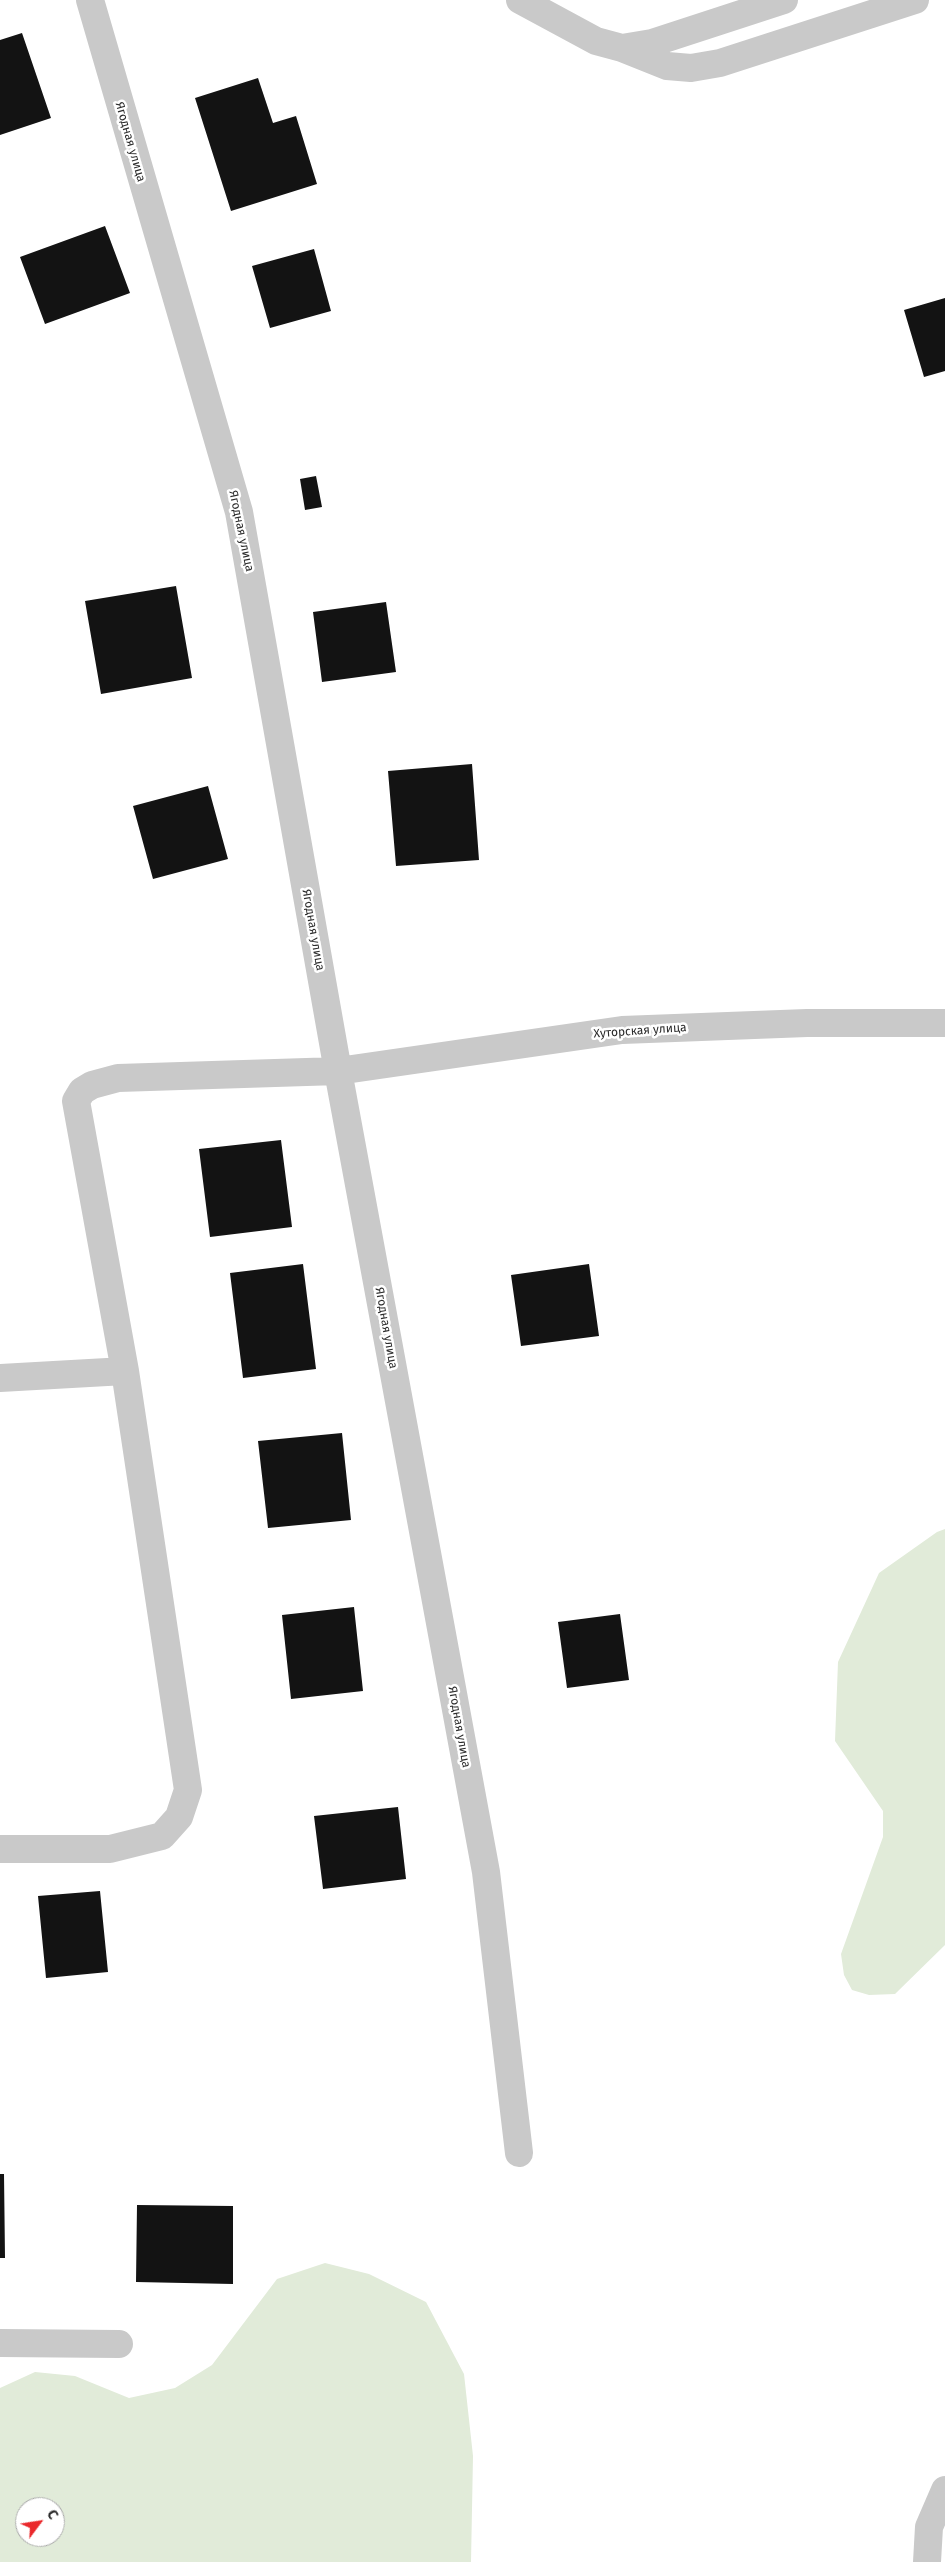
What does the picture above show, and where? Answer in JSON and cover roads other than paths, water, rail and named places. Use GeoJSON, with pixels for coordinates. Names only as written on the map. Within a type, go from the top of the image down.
{"type":"FeatureCollection","features":[{"type":"Feature","properties":{"kind":"street","name":"Ягодная улица"},"geometry":{"type":"LineString","coordinates":[[90,0],[239,512],[338,1071],[486,1872],[518,2152]]}},
{"type":"Feature","properties":{"kind":"street"},"geometry":{"type":"LineString","coordinates":[[520,0],[596,41],[622,48],[667,66],[691,68],[720,63],[916,0]]}},
{"type":"Feature","properties":{"kind":"street"},"geometry":{"type":"LineString","coordinates":[[622,48],[652,43],[784,0]]}},
{"type":"Feature","properties":{"kind":"street","name":"Хуторская улица"},"geometry":{"type":"LineString","coordinates":[[0,1849],[110,1849],[162,1836],[179,1817],[188,1790],[124,1371],[76,1101],[82,1091],[92,1085],[118,1078],[338,1071],[622,1030],[807,1023],[945,1023]]}},
{"type":"Feature","properties":{"kind":"street"},"geometry":{"type":"LineString","coordinates":[[5,1378],[124,1371]]}},
{"type":"Feature","properties":{"kind":"street"},"geometry":{"type":"LineString","coordinates":[[0,2343],[118,2344]]}},
{"type":"Feature","properties":{"kind":"street"},"geometry":{"type":"LineString","coordinates":[[927,2562],[928,2527],[945,2490]]}}]}
